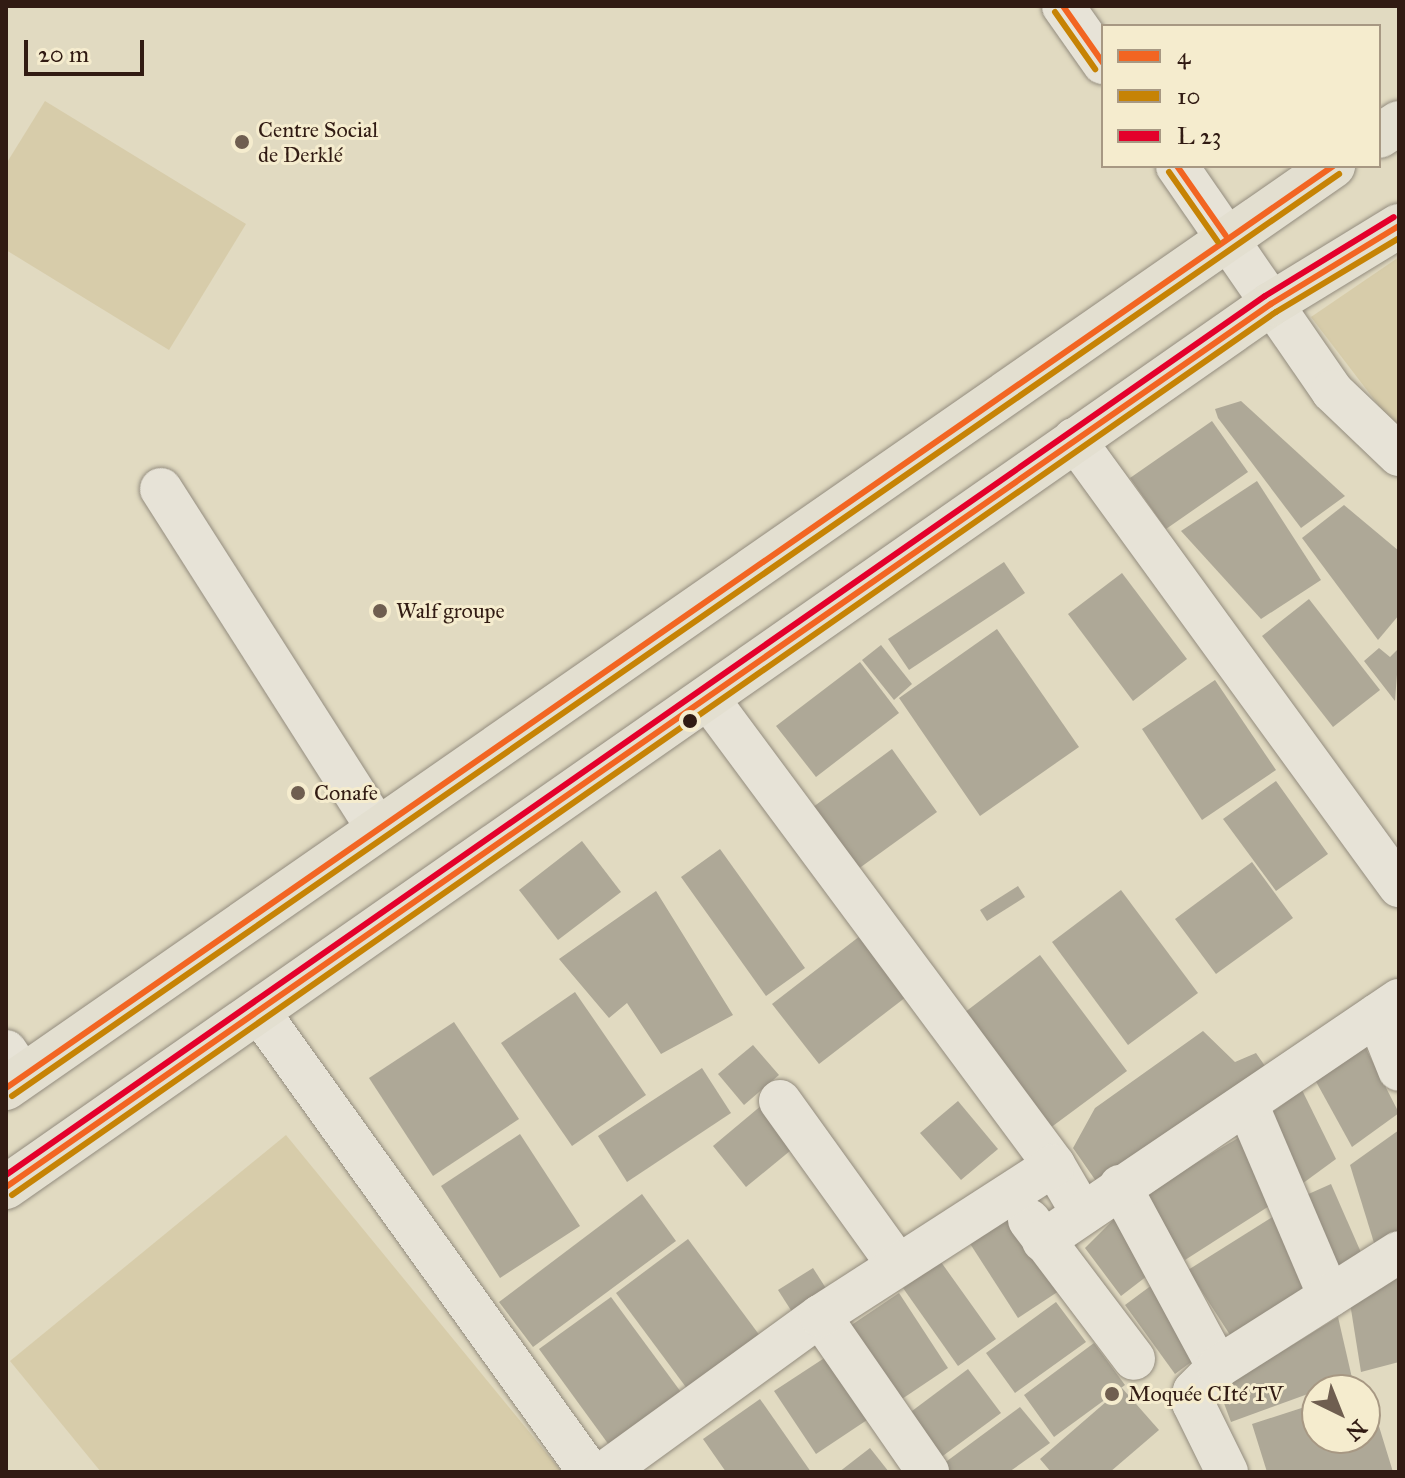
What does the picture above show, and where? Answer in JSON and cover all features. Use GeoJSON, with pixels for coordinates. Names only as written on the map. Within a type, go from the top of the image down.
{"type":"FeatureCollection","features":[{"type":"Feature","properties":{"kind":"main road"},"geometry":{"type":"LineString","coordinates":[[1381,135],[1399,123]]}},
{"type":"Feature","properties":{"kind":"main road"},"geometry":{"type":"LineString","coordinates":[[12,1072],[378,829],[1226,236],[1330,168]]}},
{"type":"Feature","properties":{"kind":"main road"},"geometry":{"type":"LineString","coordinates":[[6,1187],[1074,439],[1271,304],[1399,226]]}},
{"type":"Feature","properties":{"kind":"street"},"geometry":{"type":"LineString","coordinates":[[1063,6],[1101,60]]}},
{"type":"Feature","properties":{"kind":"street"},"geometry":{"type":"LineString","coordinates":[[1178,168],[1332,391],[1399,455]]}},
{"type":"Feature","properties":{"kind":"street"},"geometry":{"type":"LineString","coordinates":[[1074,439],[1399,886]]}},
{"type":"Feature","properties":{"kind":"street"},"geometry":{"type":"LineString","coordinates":[[161,489],[378,829]]}},
{"type":"Feature","properties":{"kind":"street"},"geometry":{"type":"LineString","coordinates":[[707,697],[1054,1165],[1082,1213]]}},
{"type":"Feature","properties":{"kind":"street"},"geometry":{"type":"LineString","coordinates":[[1043,1241],[1120,1186],[1388,1008],[1399,1070]]}},
{"type":"Feature","properties":{"kind":"street"},"geometry":{"type":"LineString","coordinates":[[259,1012],[589,1472]]}},
{"type":"Feature","properties":{"kind":"street"},"geometry":{"type":"LineString","coordinates":[[780,1101],[897,1264]]}},
{"type":"Feature","properties":{"kind":"street"},"geometry":{"type":"LineString","coordinates":[[1247,1104],[1329,1296]]}},
{"type":"Feature","properties":{"kind":"street"},"geometry":{"type":"LineString","coordinates":[[605,1472],[820,1316],[1054,1165]]}},
{"type":"Feature","properties":{"kind":"street"},"geometry":{"type":"LineString","coordinates":[[1120,1186],[1218,1367]]}},
{"type":"Feature","properties":{"kind":"street"},"geometry":{"type":"LineString","coordinates":[[1012,1194],[1043,1241],[1134,1359]]}},
{"type":"Feature","properties":{"kind":"street"},"geometry":{"type":"LineString","coordinates":[[1227,1472],[1193,1403],[1194,1391],[1218,1367],[1399,1252]]}},
{"type":"Feature","properties":{"kind":"street"},"geometry":{"type":"LineString","coordinates":[[820,1316],[928,1472]]}},
{"type":"Feature","properties":{"kind":"shaded area"},"geometry":{"type":"Polygon","coordinates":[[[45,101],[246,224],[169,350],[6,250],[6,164],[45,101]]]}},
{"type":"Feature","properties":{"kind":"shaded area"},"geometry":{"type":"Polygon","coordinates":[[[1399,257],[1399,432],[1311,317],[1399,257]]]}},
{"type":"Feature","properties":{"kind":"shaded area"},"geometry":{"type":"Polygon","coordinates":[[[286,1135],[562,1472],[101,1472],[10,1361],[286,1135]]]}},
{"type":"Feature","properties":{"kind":"building"},"geometry":{"type":"Polygon","coordinates":[[[1241,401],[1345,496],[1301,528],[1218,418],[1215,409],[1241,401]]]}},
{"type":"Feature","properties":{"kind":"building"},"geometry":{"type":"Polygon","coordinates":[[[1212,421],[1248,472],[1166,529],[1130,478],[1212,421]]]}},
{"type":"Feature","properties":{"kind":"building"},"geometry":{"type":"Polygon","coordinates":[[[1257,481],[1321,580],[1261,619],[1181,531],[1257,481]]]}},
{"type":"Feature","properties":{"kind":"building"},"geometry":{"type":"Polygon","coordinates":[[[1344,505],[1399,551],[1399,615],[1378,640],[1302,538],[1344,505]]]}},
{"type":"Feature","properties":{"kind":"building"},"geometry":{"type":"Polygon","coordinates":[[[1004,562],[1025,593],[909,670],[888,639],[1004,562]]]}},
{"type":"Feature","properties":{"kind":"building"},"geometry":{"type":"Polygon","coordinates":[[[1122,573],[1187,659],[1133,701],[1068,614],[1122,573]]]}},
{"type":"Feature","properties":{"kind":"building"},"geometry":{"type":"Polygon","coordinates":[[[1309,599],[1380,690],[1333,727],[1262,636],[1309,599]]]}},
{"type":"Feature","properties":{"kind":"building"},"geometry":{"type":"Polygon","coordinates":[[[997,629],[1079,747],[980,816],[899,698],[997,629]]]}},
{"type":"Feature","properties":{"kind":"building"},"geometry":{"type":"Polygon","coordinates":[[[881,645],[912,684],[894,700],[862,660],[881,645]]]}},
{"type":"Feature","properties":{"kind":"building"},"geometry":{"type":"Polygon","coordinates":[[[1379,648],[1390,657],[1399,648],[1395,701],[1364,661],[1379,648]]]}},
{"type":"Feature","properties":{"kind":"building"},"geometry":{"type":"Polygon","coordinates":[[[860,662],[899,713],[816,777],[776,726],[860,662]]]}},
{"type":"Feature","properties":{"kind":"building"},"geometry":{"type":"Polygon","coordinates":[[[1215,680],[1276,770],[1202,820],[1142,729],[1215,680]]]}},
{"type":"Feature","properties":{"kind":"building"},"geometry":{"type":"Polygon","coordinates":[[[892,749],[937,812],[854,872],[809,810],[892,749]]]}},
{"type":"Feature","properties":{"kind":"building"},"geometry":{"type":"Polygon","coordinates":[[[1276,781],[1328,854],[1276,891],[1223,819],[1276,781]]]}},
{"type":"Feature","properties":{"kind":"building"},"geometry":{"type":"Polygon","coordinates":[[[582,841],[621,892],[558,940],[519,890],[582,841]]]}},
{"type":"Feature","properties":{"kind":"building"},"geometry":{"type":"Polygon","coordinates":[[[720,849],[805,968],[766,996],[681,877],[720,849]]]}},
{"type":"Feature","properties":{"kind":"building"},"geometry":{"type":"Polygon","coordinates":[[[1252,862],[1293,918],[1216,974],[1175,919],[1252,862]]]}},
{"type":"Feature","properties":{"kind":"building"},"geometry":{"type":"Polygon","coordinates":[[[1018,886],[1025,897],[987,921],[980,910],[1018,886]]]}},
{"type":"Feature","properties":{"kind":"building"},"geometry":{"type":"Polygon","coordinates":[[[1121,890],[1198,993],[1128,1045],[1052,942],[1121,890]]]}},
{"type":"Feature","properties":{"kind":"building"},"geometry":{"type":"Polygon","coordinates":[[[656,891],[733,1015],[661,1054],[627,1003],[609,1018],[559,959],[656,891]]]}},
{"type":"Feature","properties":{"kind":"building"},"geometry":{"type":"Polygon","coordinates":[[[860,936],[906,997],[819,1064],[772,1004],[860,936]]]}},
{"type":"Feature","properties":{"kind":"building"},"geometry":{"type":"Polygon","coordinates":[[[1040,955],[1127,1071],[1042,1134],[956,1019],[1040,955]]]}},
{"type":"Feature","properties":{"kind":"building"},"geometry":{"type":"Polygon","coordinates":[[[575,992],[646,1095],[572,1146],[501,1043],[575,992]]]}},
{"type":"Feature","properties":{"kind":"building"},"geometry":{"type":"Polygon","coordinates":[[[454,1022],[519,1119],[433,1176],[369,1078],[454,1022]]]}},
{"type":"Feature","properties":{"kind":"building"},"geometry":{"type":"Polygon","coordinates":[[[1203,1031],[1235,1062],[1256,1053],[1272,1076],[1105,1194],[1073,1148],[1095,1108],[1203,1031]]]}},
{"type":"Feature","properties":{"kind":"building"},"geometry":{"type":"Polygon","coordinates":[[[1363,1043],[1399,1113],[1352,1147],[1314,1078],[1363,1043]]]}},
{"type":"Feature","properties":{"kind":"building"},"geometry":{"type":"Polygon","coordinates":[[[753,1045],[779,1075],[744,1105],[718,1074],[753,1045]]]}},
{"type":"Feature","properties":{"kind":"building"},"geometry":{"type":"Polygon","coordinates":[[[702,1068],[731,1113],[627,1182],[598,1136],[702,1068]]]}},
{"type":"Feature","properties":{"kind":"building"},"geometry":{"type":"Polygon","coordinates":[[[1302,1090],[1336,1159],[1295,1189],[1262,1120],[1302,1090]]]}},
{"type":"Feature","properties":{"kind":"building"},"geometry":{"type":"Polygon","coordinates":[[[958,1101],[998,1149],[961,1180],[920,1133],[958,1101]]]}},
{"type":"Feature","properties":{"kind":"building"},"geometry":{"type":"Polygon","coordinates":[[[762,1105],[796,1146],[746,1187],[713,1146],[762,1105]]]}},
{"type":"Feature","properties":{"kind":"building"},"geometry":{"type":"Polygon","coordinates":[[[1399,1130],[1399,1231],[1375,1246],[1350,1165],[1399,1130]]]}},
{"type":"Feature","properties":{"kind":"building"},"geometry":{"type":"Polygon","coordinates":[[[1250,1131],[1277,1201],[1185,1260],[1143,1194],[1250,1131]]]}},
{"type":"Feature","properties":{"kind":"building"},"geometry":{"type":"Polygon","coordinates":[[[520,1134],[580,1226],[500,1278],[441,1186],[520,1134]]]}},
{"type":"Feature","properties":{"kind":"building"},"geometry":{"type":"Polygon","coordinates":[[[1331,1184],[1363,1257],[1335,1270],[1304,1196],[1331,1184]]]}},
{"type":"Feature","properties":{"kind":"building"},"geometry":{"type":"Polygon","coordinates":[[[642,1194],[676,1241],[533,1347],[499,1302],[642,1194]]]}},
{"type":"Feature","properties":{"kind":"building"},"geometry":{"type":"Polygon","coordinates":[[[1128,1205],[1160,1266],[1121,1296],[1085,1248],[1128,1205]]]}},
{"type":"Feature","properties":{"kind":"building"},"geometry":{"type":"Polygon","coordinates":[[[1285,1209],[1315,1281],[1232,1338],[1188,1270],[1285,1209]]]}},
{"type":"Feature","properties":{"kind":"building"},"geometry":{"type":"Polygon","coordinates":[[[1012,1210],[1062,1289],[1018,1318],[967,1239],[1012,1210]]]}},
{"type":"Feature","properties":{"kind":"building"},"geometry":{"type":"Polygon","coordinates":[[[688,1239],[766,1344],[694,1398],[616,1293],[688,1239]]]}},
{"type":"Feature","properties":{"kind":"building"},"geometry":{"type":"Polygon","coordinates":[[[941,1262],[996,1339],[958,1366],[903,1288],[941,1262]]]}},
{"type":"Feature","properties":{"kind":"building"},"geometry":{"type":"Polygon","coordinates":[[[813,1268],[829,1293],[794,1315],[778,1290],[813,1268]]]}},
{"type":"Feature","properties":{"kind":"building"},"geometry":{"type":"Polygon","coordinates":[[[1399,1273],[1399,1362],[1361,1372],[1350,1303],[1399,1273]]]}},
{"type":"Feature","properties":{"kind":"building"},"geometry":{"type":"Polygon","coordinates":[[[1164,1276],[1206,1351],[1175,1374],[1125,1305],[1164,1276]]]}},
{"type":"Feature","properties":{"kind":"building"},"geometry":{"type":"Polygon","coordinates":[[[899,1293],[948,1368],[896,1403],[847,1328],[899,1293]]]}},
{"type":"Feature","properties":{"kind":"building"},"geometry":{"type":"Polygon","coordinates":[[[611,1297],[689,1403],[617,1456],[539,1349],[611,1297]]]}},
{"type":"Feature","properties":{"kind":"building"},"geometry":{"type":"Polygon","coordinates":[[[1056,1302],[1086,1342],[1015,1393],[986,1353],[1056,1302]]]}},
{"type":"Feature","properties":{"kind":"building"},"geometry":{"type":"Polygon","coordinates":[[[1338,1317],[1351,1374],[1301,1374],[1301,1397],[1231,1422],[1219,1390],[1338,1317]]]}},
{"type":"Feature","properties":{"kind":"building"},"geometry":{"type":"Polygon","coordinates":[[[1094,1343],[1125,1385],[1054,1437],[1024,1395],[1094,1343]]]}},
{"type":"Feature","properties":{"kind":"building"},"geometry":{"type":"Polygon","coordinates":[[[829,1355],[870,1418],[816,1454],[774,1391],[829,1355]]]}},
{"type":"Feature","properties":{"kind":"building"},"geometry":{"type":"Polygon","coordinates":[[[968,1369],[1001,1413],[940,1458],[908,1414],[968,1369]]]}},
{"type":"Feature","properties":{"kind":"building"},"geometry":{"type":"Polygon","coordinates":[[[1122,1388],[1159,1430],[1110,1472],[1051,1472],[1040,1459],[1122,1388]]]}},
{"type":"Feature","properties":{"kind":"building"},"geometry":{"type":"Polygon","coordinates":[[[760,1399],[811,1472],[726,1472],[703,1439],[760,1399]]]}},
{"type":"Feature","properties":{"kind":"building"},"geometry":{"type":"Polygon","coordinates":[[[1020,1407],[1050,1443],[1009,1472],[949,1472],[943,1464],[1020,1407]]]}},
{"type":"Feature","properties":{"kind":"building"},"geometry":{"type":"Polygon","coordinates":[[[1301,1408],[1301,1454],[1381,1454],[1381,1433],[1393,1472],[1267,1472],[1252,1424],[1301,1408]]]}},
{"type":"Feature","properties":{"kind":"building"},"geometry":{"type":"Polygon","coordinates":[[[870,1448],[889,1472],[839,1472],[870,1448]]]}},
{"type":"Feature","properties":{"kind":"transit line","name":"4"},"geometry":{"type":"LineString","coordinates":[[1063,6],[1101,60]]}},
{"type":"Feature","properties":{"kind":"transit line","name":"10"},"geometry":{"type":"LineString","coordinates":[[1055,12],[1095,69]]}},
{"type":"Feature","properties":{"kind":"transit line","name":"4"},"geometry":{"type":"LineString","coordinates":[[1178,168],[1226,236]]}},
{"type":"Feature","properties":{"kind":"transit line","name":"4"},"geometry":{"type":"LineString","coordinates":[[6,1088],[1330,168]]}},
{"type":"Feature","properties":{"kind":"transit line","name":"10"},"geometry":{"type":"LineString","coordinates":[[1169,172],[1218,242]]}},
{"type":"Feature","properties":{"kind":"transit line","name":"10"},"geometry":{"type":"LineString","coordinates":[[12,1096],[1339,174]]}},
{"type":"Feature","properties":{"kind":"transit line"},"geometry":{"type":"LineString","coordinates":[[6,1175],[1265,296],[1394,217]]}},
{"type":"Feature","properties":{"kind":"transit line","name":"4"},"geometry":{"type":"LineString","coordinates":[[6,1187],[1271,304],[1399,226]]}},
{"type":"Feature","properties":{"kind":"transit line","name":"10"},"geometry":{"type":"LineString","coordinates":[[12,1195],[1276,312],[1399,238]]}},
{"type":"Feature","properties":{"kind":"place","name":"Centre Social de Derklé"},"geometry":{"type":"Point","coordinates":[242,142]}},
{"type":"Feature","properties":{"kind":"place","name":"Walf groupe"},"geometry":{"type":"Point","coordinates":[380,611]}},
{"type":"Feature","properties":{"kind":"place","name":"Conafe"},"geometry":{"type":"Point","coordinates":[298,793]}},
{"type":"Feature","properties":{"kind":"place","name":"Moquée CIté TV"},"geometry":{"type":"Point","coordinates":[1112,1394]}}]}
